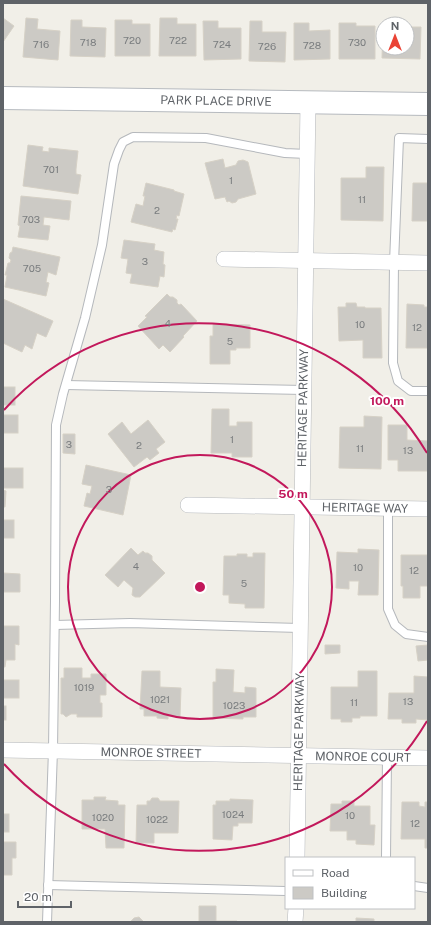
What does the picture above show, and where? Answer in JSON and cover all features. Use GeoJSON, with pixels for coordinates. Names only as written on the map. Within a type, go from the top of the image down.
{"type":"FeatureCollection","features":[{"type":"Feature","properties":{"kind":"street","name":"PARK PLACE DRIVE"},"geometry":{"type":"LineString","coordinates":[[3,98],[428,104]]}},
{"type":"Feature","properties":{"kind":"street","name":"HERITAGE PARKWAY"},"geometry":{"type":"LineString","coordinates":[[297,857],[308,102]]}},
{"type":"Feature","properties":{"kind":"street"},"geometry":{"type":"LineString","coordinates":[[224,259],[428,263]]}},
{"type":"Feature","properties":{"kind":"street","name":"HERITAGE WAY"},"geometry":{"type":"LineString","coordinates":[[188,505],[428,509]]}},
{"type":"Feature","properties":{"kind":"street","name":"MONROE STREET"},"geometry":{"type":"LineString","coordinates":[[3,750],[298,755]]}},
{"type":"Feature","properties":{"kind":"street","name":"MONROE COURT"},"geometry":{"type":"LineString","coordinates":[[298,755],[428,758]]}},
{"type":"Feature","properties":{"kind":"street"},"geometry":{"type":"LineString","coordinates":[[296,909],[296,922]]}},
{"type":"Feature","properties":{"kind":"lane"},"geometry":{"type":"LineString","coordinates":[[47,922],[53,750],[56,425],[85,318],[102,245],[114,164],[124,142],[133,137],[206,138],[285,153],[307,154]]}},
{"type":"Feature","properties":{"kind":"lane"},"geometry":{"type":"LineString","coordinates":[[428,139],[399,138],[394,262],[393,363],[398,381],[411,391],[428,391]]}},
{"type":"Feature","properties":{"kind":"lane"},"geometry":{"type":"LineString","coordinates":[[66,385],[304,390]]}},
{"type":"Feature","properties":{"kind":"lane"},"geometry":{"type":"LineString","coordinates":[[388,508],[388,609],[395,625],[406,634],[428,637]]}},
{"type":"Feature","properties":{"kind":"lane"},"geometry":{"type":"LineString","coordinates":[[55,625],[130,623],[300,628]]}},
{"type":"Feature","properties":{"kind":"lane"},"geometry":{"type":"LineString","coordinates":[[386,757],[386,857]]}},
{"type":"Feature","properties":{"kind":"lane"},"geometry":{"type":"LineString","coordinates":[[48,885],[285,891]]}},
{"type":"Feature","properties":{"kind":"lane"},"geometry":{"type":"LineString","coordinates":[[415,886],[428,888]]}},
{"type":"Feature","properties":{"kind":"building"},"geometry":{"type":"Polygon","coordinates":[[[3,18],[14,26],[3,42],[3,18]]]}},
{"type":"Feature","properties":{"kind":"building"},"geometry":{"type":"Polygon","coordinates":[[[26,18],[38,19],[37,29],[60,31],[58,60],[23,57],[26,18]]]}},
{"type":"Feature","properties":{"kind":"building"},"geometry":{"type":"Polygon","coordinates":[[[160,18],[177,18],[177,24],[196,24],[196,56],[159,56],[160,18]]]}},
{"type":"Feature","properties":{"kind":"building"},"geometry":{"type":"Polygon","coordinates":[[[71,20],[82,20],[82,27],[106,28],[105,57],[70,56],[71,20]]]}},
{"type":"Feature","properties":{"kind":"building"},"geometry":{"type":"Polygon","coordinates":[[[115,20],[132,20],[132,24],[150,24],[150,56],[115,56],[115,20]]]}},
{"type":"Feature","properties":{"kind":"building"},"geometry":{"type":"Polygon","coordinates":[[[203,21],[218,21],[218,28],[241,28],[241,59],[204,60],[203,21]]]}},
{"type":"Feature","properties":{"kind":"building"},"geometry":{"type":"Polygon","coordinates":[[[250,21],[262,21],[262,32],[286,32],[285,62],[249,61],[250,21]]]}},
{"type":"Feature","properties":{"kind":"building"},"geometry":{"type":"Polygon","coordinates":[[[294,23],[309,23],[309,31],[330,30],[330,59],[294,60],[294,23]]]}},
{"type":"Feature","properties":{"kind":"building"},"geometry":{"type":"Polygon","coordinates":[[[339,23],[356,23],[356,26],[375,26],[375,59],[339,59],[339,23]]]}},
{"type":"Feature","properties":{"kind":"building"},"geometry":{"type":"Polygon","coordinates":[[[415,27],[421,27],[420,59],[382,58],[382,56],[415,56],[415,27]]]}},
{"type":"Feature","properties":{"kind":"building"},"geometry":{"type":"Polygon","coordinates":[[[28,145],[43,147],[42,151],[49,152],[49,148],[78,151],[76,174],[81,175],[78,194],[23,186],[28,145]]]}},
{"type":"Feature","properties":{"kind":"building"},"geometry":{"type":"Polygon","coordinates":[[[223,159],[225,168],[236,165],[238,161],[243,160],[248,162],[256,194],[238,199],[236,202],[232,203],[229,201],[227,202],[225,197],[215,199],[205,163],[223,159]]]}},
{"type":"Feature","properties":{"kind":"building"},"geometry":{"type":"Polygon","coordinates":[[[366,167],[384,167],[383,221],[341,220],[341,178],[366,178],[366,167]]]}},
{"type":"Feature","properties":{"kind":"building"},"geometry":{"type":"Polygon","coordinates":[[[146,183],[184,194],[179,216],[177,215],[176,219],[178,219],[175,230],[173,229],[172,232],[131,222],[136,204],[143,206],[145,196],[143,196],[146,183]]]}},
{"type":"Feature","properties":{"kind":"building"},"geometry":{"type":"Polygon","coordinates":[[[413,183],[428,183],[428,221],[412,221],[413,183]]]}},
{"type":"Feature","properties":{"kind":"building"},"geometry":{"type":"Polygon","coordinates":[[[21,196],[71,201],[69,220],[44,217],[43,225],[50,226],[48,240],[18,237],[21,196]]]}},
{"type":"Feature","properties":{"kind":"building"},"geometry":{"type":"Polygon","coordinates":[[[124,240],[155,244],[154,250],[164,252],[164,277],[160,276],[158,287],[130,283],[132,274],[126,273],[128,259],[121,258],[124,240]]]}},
{"type":"Feature","properties":{"kind":"building"},"geometry":{"type":"Polygon","coordinates":[[[13,247],[60,257],[56,275],[48,272],[46,282],[49,283],[46,296],[5,287],[7,275],[5,275],[8,263],[10,263],[11,260],[9,258],[13,247]]]}},
{"type":"Feature","properties":{"kind":"building"},"geometry":{"type":"Polygon","coordinates":[[[167,294],[177,300],[177,303],[179,305],[181,304],[197,321],[170,352],[163,345],[159,349],[138,326],[147,317],[145,316],[167,294]]]}},
{"type":"Feature","properties":{"kind":"building"},"geometry":{"type":"Polygon","coordinates":[[[3,299],[53,321],[46,337],[37,333],[32,349],[25,345],[22,352],[3,343],[3,299]]]}},
{"type":"Feature","properties":{"kind":"building"},"geometry":{"type":"Polygon","coordinates":[[[346,303],[356,303],[357,307],[381,308],[382,358],[363,358],[363,340],[339,341],[338,307],[346,307],[346,303]]]}},
{"type":"Feature","properties":{"kind":"building"},"geometry":{"type":"Polygon","coordinates":[[[407,304],[424,305],[424,307],[428,307],[428,348],[406,348],[407,304]]]}},
{"type":"Feature","properties":{"kind":"building"},"geometry":{"type":"Polygon","coordinates":[[[213,324],[250,325],[250,348],[236,348],[236,350],[230,350],[230,364],[210,364],[210,336],[213,336],[213,324]]]}},
{"type":"Feature","properties":{"kind":"building"},"geometry":{"type":"Polygon","coordinates":[[[3,387],[15,387],[15,405],[3,405],[3,387]]]}},
{"type":"Feature","properties":{"kind":"building"},"geometry":{"type":"Polygon","coordinates":[[[212,409],[229,409],[229,426],[237,426],[237,422],[252,422],[252,457],[232,457],[232,453],[211,453],[212,409]]]}},
{"type":"Feature","properties":{"kind":"building"},"geometry":{"type":"Polygon","coordinates":[[[3,415],[18,415],[18,433],[3,433],[3,415]]]}},
{"type":"Feature","properties":{"kind":"building"},"geometry":{"type":"Polygon","coordinates":[[[364,416],[382,417],[381,469],[339,468],[340,427],[364,427],[364,416]]]}},
{"type":"Feature","properties":{"kind":"building"},"geometry":{"type":"Polygon","coordinates":[[[148,420],[165,442],[156,449],[159,453],[150,460],[147,457],[134,467],[108,434],[122,422],[131,434],[148,420]]]}},
{"type":"Feature","properties":{"kind":"building"},"geometry":{"type":"Polygon","coordinates":[[[388,425],[407,425],[407,440],[428,441],[428,471],[398,471],[398,460],[388,460],[388,425]]]}},
{"type":"Feature","properties":{"kind":"building"},"geometry":{"type":"Polygon","coordinates":[[[63,434],[75,434],[75,454],[63,453],[63,434]]]}},
{"type":"Feature","properties":{"kind":"building"},"geometry":{"type":"Polygon","coordinates":[[[86,465],[131,475],[123,515],[84,506],[87,493],[90,494],[92,486],[82,484],[86,465]]]}},
{"type":"Feature","properties":{"kind":"building"},"geometry":{"type":"Polygon","coordinates":[[[3,468],[23,468],[23,488],[3,488],[3,468]]]}},
{"type":"Feature","properties":{"kind":"building"},"geometry":{"type":"Polygon","coordinates":[[[3,490],[6,491],[5,507],[3,507],[3,490]]]}},
{"type":"Feature","properties":{"kind":"building"},"geometry":{"type":"Polygon","coordinates":[[[3,520],[14,520],[14,538],[3,538],[3,520]]]}},
{"type":"Feature","properties":{"kind":"building"},"geometry":{"type":"Polygon","coordinates":[[[131,548],[138,555],[143,551],[148,553],[152,556],[152,560],[165,573],[140,597],[135,597],[132,595],[133,588],[124,580],[118,587],[105,575],[131,548]]]}},
{"type":"Feature","properties":{"kind":"building"},"geometry":{"type":"Polygon","coordinates":[[[358,549],[379,550],[378,595],[358,595],[359,581],[349,581],[349,589],[336,588],[337,552],[358,553],[358,549]]]}},
{"type":"Feature","properties":{"kind":"building"},"geometry":{"type":"Polygon","coordinates":[[[253,553],[265,553],[264,608],[245,608],[245,604],[229,603],[229,595],[223,595],[224,556],[247,554],[247,557],[253,557],[253,553]]]}},
{"type":"Feature","properties":{"kind":"building"},"geometry":{"type":"Polygon","coordinates":[[[401,555],[428,555],[428,586],[420,586],[420,598],[403,598],[403,586],[401,586],[401,555]]]}},
{"type":"Feature","properties":{"kind":"building"},"geometry":{"type":"Polygon","coordinates":[[[3,573],[20,574],[20,592],[3,592],[3,573]]]}},
{"type":"Feature","properties":{"kind":"building"},"geometry":{"type":"Polygon","coordinates":[[[3,626],[19,626],[19,645],[15,644],[15,660],[6,660],[5,667],[3,667],[3,626]]]}},
{"type":"Feature","properties":{"kind":"building"},"geometry":{"type":"Polygon","coordinates":[[[325,645],[340,645],[340,653],[325,654],[325,645]]]}},
{"type":"Feature","properties":{"kind":"building"},"geometry":{"type":"Polygon","coordinates":[[[428,645],[428,660],[418,661],[416,646],[428,645]]]}},
{"type":"Feature","properties":{"kind":"building"},"geometry":{"type":"Polygon","coordinates":[[[64,668],[82,668],[82,678],[91,678],[91,674],[106,674],[106,695],[100,695],[100,703],[102,703],[102,717],[77,717],[77,714],[71,714],[66,717],[61,714],[61,678],[64,678],[64,668]]]}},
{"type":"Feature","properties":{"kind":"building"},"geometry":{"type":"Polygon","coordinates":[[[216,669],[234,670],[233,692],[245,693],[245,687],[256,688],[256,717],[243,717],[243,719],[213,718],[213,682],[216,682],[216,669]]]}},
{"type":"Feature","properties":{"kind":"building"},"geometry":{"type":"Polygon","coordinates":[[[142,671],[160,671],[160,687],[181,688],[180,717],[168,716],[168,719],[157,718],[157,716],[144,716],[144,709],[140,709],[142,671]]]}},
{"type":"Feature","properties":{"kind":"building"},"geometry":{"type":"Polygon","coordinates":[[[358,671],[377,671],[377,716],[360,716],[360,718],[352,718],[352,722],[341,722],[341,719],[331,719],[331,687],[358,687],[358,671]]]}},
{"type":"Feature","properties":{"kind":"building"},"geometry":{"type":"Polygon","coordinates":[[[414,676],[428,677],[428,720],[416,719],[416,723],[402,723],[402,719],[388,719],[389,693],[414,693],[414,676]]]}},
{"type":"Feature","properties":{"kind":"building"},"geometry":{"type":"Polygon","coordinates":[[[3,680],[19,680],[19,698],[3,698],[3,680]]]}},
{"type":"Feature","properties":{"kind":"building"},"geometry":{"type":"Polygon","coordinates":[[[3,706],[6,706],[6,720],[3,720],[3,706]]]}},
{"type":"Feature","properties":{"kind":"building"},"geometry":{"type":"Polygon","coordinates":[[[94,797],[106,797],[105,800],[118,801],[118,805],[125,805],[124,848],[106,848],[105,829],[82,829],[82,800],[94,800],[94,797]]]}},
{"type":"Feature","properties":{"kind":"building"},"geometry":{"type":"Polygon","coordinates":[[[152,798],[158,798],[160,801],[179,801],[178,833],[154,833],[154,843],[136,843],[137,805],[147,805],[147,801],[150,801],[152,798]]]}},
{"type":"Feature","properties":{"kind":"building"},"geometry":{"type":"Polygon","coordinates":[[[230,799],[253,800],[252,823],[238,823],[238,826],[233,826],[232,840],[213,839],[213,805],[216,805],[216,801],[230,801],[230,799]]]}},
{"type":"Feature","properties":{"kind":"building"},"geometry":{"type":"Polygon","coordinates":[[[342,801],[354,801],[354,806],[370,806],[370,825],[375,825],[374,845],[356,844],[356,840],[347,840],[347,831],[330,831],[331,804],[342,804],[342,801]]]}},
{"type":"Feature","properties":{"kind":"building"},"geometry":{"type":"Polygon","coordinates":[[[402,802],[419,802],[419,806],[425,807],[425,802],[428,802],[428,848],[425,848],[425,839],[401,839],[402,802]]]}},
{"type":"Feature","properties":{"kind":"building"},"geometry":{"type":"Polygon","coordinates":[[[3,814],[9,814],[9,832],[3,832],[3,814]]]}},
{"type":"Feature","properties":{"kind":"building"},"geometry":{"type":"Polygon","coordinates":[[[3,842],[16,842],[16,858],[12,858],[12,875],[3,875],[3,842]]]}},
{"type":"Feature","properties":{"kind":"building"},"geometry":{"type":"Polygon","coordinates":[[[199,906],[216,906],[216,921],[237,922],[199,922],[199,906]]]}},
{"type":"Feature","properties":{"kind":"building"},"geometry":{"type":"Polygon","coordinates":[[[139,917],[144,922],[130,922],[134,918],[139,917]]]}},
{"type":"Feature","properties":{"kind":"building"},"geometry":{"type":"Polygon","coordinates":[[[356,918],[374,919],[374,922],[356,922],[356,918]]]}}]}
